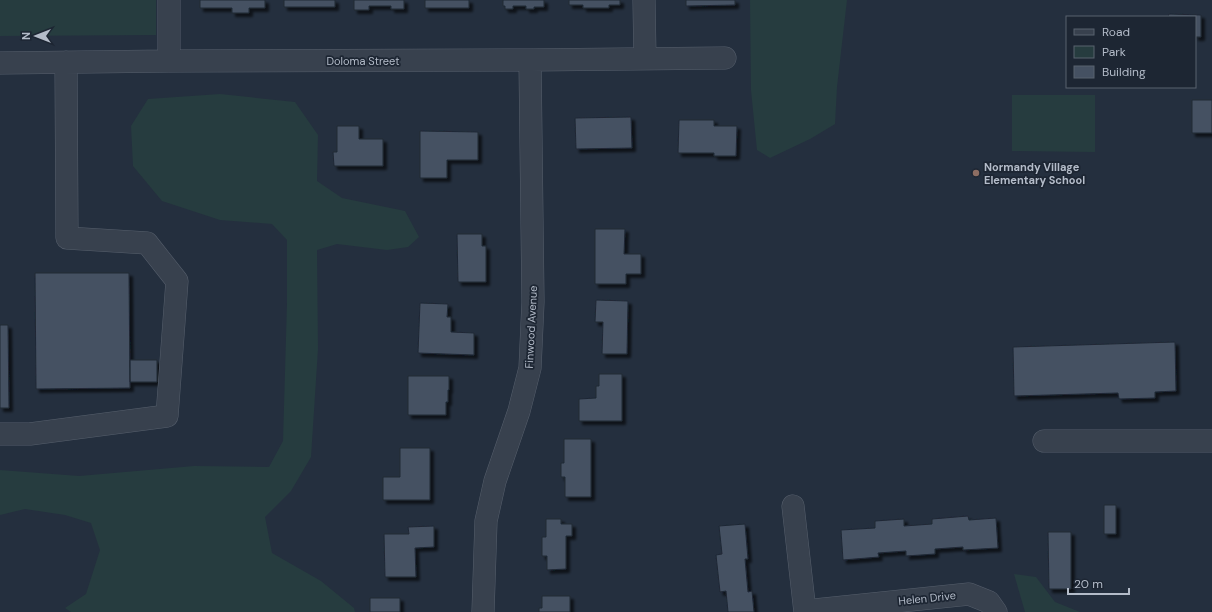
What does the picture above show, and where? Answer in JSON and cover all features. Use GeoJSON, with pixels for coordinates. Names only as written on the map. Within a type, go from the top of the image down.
{"type":"FeatureCollection","features":[{"type":"Feature","properties":{"kind":"street"},"geometry":{"type":"LineString","coordinates":[[169,0],[169,61]]}},
{"type":"Feature","properties":{"kind":"street"},"geometry":{"type":"LineString","coordinates":[[644,0],[646,59]]}},
{"type":"Feature","properties":{"kind":"street","name":"Doloma Street"},"geometry":{"type":"LineString","coordinates":[[0,63],[725,58]]}},
{"type":"Feature","properties":{"kind":"street","name":"Finwood Avenue"},"geometry":{"type":"LineString","coordinates":[[483,612],[486,521],[495,481],[519,411],[530,368],[534,302],[530,60]]}},
{"type":"Feature","properties":{"kind":"street"},"geometry":{"type":"LineString","coordinates":[[0,434],[30,434],[167,416],[177,281],[147,243],[67,238],[66,62]]}},
{"type":"Feature","properties":{"kind":"street"},"geometry":{"type":"LineString","coordinates":[[1044,441],[1212,442]]}},
{"type":"Feature","properties":{"kind":"street"},"geometry":{"type":"LineString","coordinates":[[794,506],[805,611]]}},
{"type":"Feature","properties":{"kind":"street","name":"Helen Drive"},"geometry":{"type":"LineString","coordinates":[[805,611],[969,594],[989,602],[996,612]]}},
{"type":"Feature","properties":{"kind":"green space"},"geometry":{"type":"Polygon","coordinates":[[[0,0],[156,0],[156,35],[0,36],[0,0]]]}},
{"type":"Feature","properties":{"kind":"green space"},"geometry":{"type":"Polygon","coordinates":[[[750,0],[847,0],[837,87],[835,124],[810,139],[770,158],[757,150],[751,90],[750,0]]]}},
{"type":"Feature","properties":{"kind":"green space"},"geometry":{"type":"Polygon","coordinates":[[[220,94],[295,102],[318,135],[317,181],[342,198],[405,211],[419,237],[408,247],[387,250],[337,244],[317,250],[318,349],[311,457],[291,491],[265,517],[272,553],[321,581],[354,608],[355,612],[71,612],[65,608],[86,594],[100,550],[91,523],[65,515],[25,509],[0,515],[0,470],[79,476],[194,466],[269,467],[283,441],[287,303],[287,240],[272,224],[220,220],[162,201],[133,166],[131,126],[148,99],[220,94]]]}},
{"type":"Feature","properties":{"kind":"green space"},"geometry":{"type":"Polygon","coordinates":[[[1012,95],[1095,95],[1095,152],[1012,151],[1012,95]]]}},
{"type":"Feature","properties":{"kind":"green space"},"geometry":{"type":"Polygon","coordinates":[[[1014,574],[1036,577],[1055,602],[1080,612],[1025,612],[1014,574]]]}},
{"type":"Feature","properties":{"kind":"building"},"geometry":{"type":"Polygon","coordinates":[[[200,0],[265,0],[265,8],[249,8],[249,13],[232,13],[232,8],[200,8],[200,0]]]}},
{"type":"Feature","properties":{"kind":"building"},"geometry":{"type":"Polygon","coordinates":[[[284,0],[335,0],[335,7],[284,7],[284,0]]]}},
{"type":"Feature","properties":{"kind":"building"},"geometry":{"type":"Polygon","coordinates":[[[354,0],[404,0],[404,9],[391,9],[391,6],[369,6],[369,10],[354,10],[354,0]]]}},
{"type":"Feature","properties":{"kind":"building"},"geometry":{"type":"Polygon","coordinates":[[[425,0],[469,0],[469,8],[425,8],[425,0]]]}},
{"type":"Feature","properties":{"kind":"building"},"geometry":{"type":"Polygon","coordinates":[[[503,0],[544,0],[544,7],[526,9],[526,6],[513,6],[513,9],[505,9],[505,6],[503,6],[503,0]]]}},
{"type":"Feature","properties":{"kind":"building"},"geometry":{"type":"Polygon","coordinates":[[[569,0],[620,0],[620,5],[609,5],[609,8],[583,8],[583,5],[569,5],[569,0]]]}},
{"type":"Feature","properties":{"kind":"building"},"geometry":{"type":"Polygon","coordinates":[[[686,0],[735,0],[735,5],[686,6],[686,0]]]}},
{"type":"Feature","properties":{"kind":"building"},"geometry":{"type":"Polygon","coordinates":[[[1169,14],[1201,15],[1201,37],[1196,37],[1196,16],[1168,16],[1169,14]]]}},
{"type":"Feature","properties":{"kind":"building"},"geometry":{"type":"Polygon","coordinates":[[[1192,100],[1212,100],[1212,133],[1192,133],[1192,100]]]}},
{"type":"Feature","properties":{"kind":"building"},"geometry":{"type":"Polygon","coordinates":[[[631,117],[632,148],[576,149],[575,118],[631,117]]]}},
{"type":"Feature","properties":{"kind":"building"},"geometry":{"type":"Polygon","coordinates":[[[679,120],[714,120],[714,126],[737,126],[736,156],[714,156],[714,153],[678,153],[679,120]]]}},
{"type":"Feature","properties":{"kind":"building"},"geometry":{"type":"Polygon","coordinates":[[[337,126],[359,126],[359,139],[383,139],[383,166],[334,166],[333,152],[337,152],[337,126]]]}},
{"type":"Feature","properties":{"kind":"building"},"geometry":{"type":"Polygon","coordinates":[[[420,131],[478,132],[478,160],[447,160],[447,178],[420,178],[420,131]]]}},
{"type":"Feature","properties":{"kind":"building"},"geometry":{"type":"Polygon","coordinates":[[[595,229],[625,229],[624,254],[641,254],[641,274],[626,274],[626,284],[595,284],[595,229]]]}},
{"type":"Feature","properties":{"kind":"building"},"geometry":{"type":"Polygon","coordinates":[[[457,234],[482,234],[482,246],[486,246],[486,282],[458,282],[457,234]]]}},
{"type":"Feature","properties":{"kind":"building"},"geometry":{"type":"Polygon","coordinates":[[[35,273],[129,273],[130,388],[36,389],[35,273]]]}},
{"type":"Feature","properties":{"kind":"building"},"geometry":{"type":"Polygon","coordinates":[[[596,300],[628,301],[627,354],[602,354],[603,322],[595,322],[596,300]]]}},
{"type":"Feature","properties":{"kind":"building"},"geometry":{"type":"Polygon","coordinates":[[[420,303],[448,304],[447,317],[451,317],[451,332],[474,333],[474,355],[418,353],[420,303]]]}},
{"type":"Feature","properties":{"kind":"building"},"geometry":{"type":"Polygon","coordinates":[[[0,325],[8,325],[9,408],[0,408],[0,325]]]}},
{"type":"Feature","properties":{"kind":"building"},"geometry":{"type":"Polygon","coordinates":[[[1175,342],[1176,391],[1155,392],[1155,398],[1119,399],[1118,393],[1014,396],[1013,347],[1175,342]]]}},
{"type":"Feature","properties":{"kind":"building"},"geometry":{"type":"Polygon","coordinates":[[[130,360],[157,360],[157,382],[130,382],[130,360]]]}},
{"type":"Feature","properties":{"kind":"building"},"geometry":{"type":"Polygon","coordinates":[[[599,374],[622,374],[622,421],[579,421],[579,399],[596,398],[596,386],[599,386],[599,374]]]}},
{"type":"Feature","properties":{"kind":"building"},"geometry":{"type":"Polygon","coordinates":[[[408,376],[449,376],[446,415],[408,415],[408,376]]]}},
{"type":"Feature","properties":{"kind":"building"},"geometry":{"type":"Polygon","coordinates":[[[564,439],[591,439],[591,497],[565,497],[565,477],[561,477],[561,463],[564,463],[564,439]]]}},
{"type":"Feature","properties":{"kind":"building"},"geometry":{"type":"Polygon","coordinates":[[[400,448],[430,448],[430,500],[383,500],[383,477],[400,477],[400,448]]]}},
{"type":"Feature","properties":{"kind":"building"},"geometry":{"type":"Polygon","coordinates":[[[1104,505],[1116,505],[1116,534],[1104,534],[1104,505]]]}},
{"type":"Feature","properties":{"kind":"building"},"geometry":{"type":"Polygon","coordinates":[[[968,516],[969,520],[996,518],[998,548],[963,550],[963,547],[935,549],[935,554],[906,556],[906,551],[878,553],[879,557],[843,560],[841,530],[875,528],[875,521],[904,519],[904,526],[932,524],[932,519],[968,516]]]}},
{"type":"Feature","properties":{"kind":"building"},"geometry":{"type":"Polygon","coordinates":[[[546,519],[561,519],[561,524],[572,524],[572,536],[566,536],[566,569],[547,570],[547,556],[542,556],[542,537],[546,537],[546,519]]]}},
{"type":"Feature","properties":{"kind":"building"},"geometry":{"type":"Polygon","coordinates":[[[745,524],[748,559],[745,559],[748,592],[752,591],[754,612],[728,612],[726,591],[720,592],[716,555],[722,554],[719,526],[745,524]]]}},
{"type":"Feature","properties":{"kind":"building"},"geometry":{"type":"Polygon","coordinates":[[[434,526],[434,547],[415,548],[416,577],[385,577],[384,534],[409,534],[408,527],[434,526]]]}},
{"type":"Feature","properties":{"kind":"building"},"geometry":{"type":"Polygon","coordinates":[[[1048,532],[1071,532],[1071,589],[1049,589],[1048,532]]]}},
{"type":"Feature","properties":{"kind":"building"},"geometry":{"type":"Polygon","coordinates":[[[542,596],[570,596],[570,612],[539,612],[539,608],[542,608],[542,596]]]}},
{"type":"Feature","properties":{"kind":"building"},"geometry":{"type":"Polygon","coordinates":[[[370,598],[400,598],[400,612],[370,612],[370,598]]]}},
{"type":"Feature","properties":{"kind":"place","name":"Normandy Village Elementary School"},"geometry":{"type":"Point","coordinates":[976,173]}}]}
